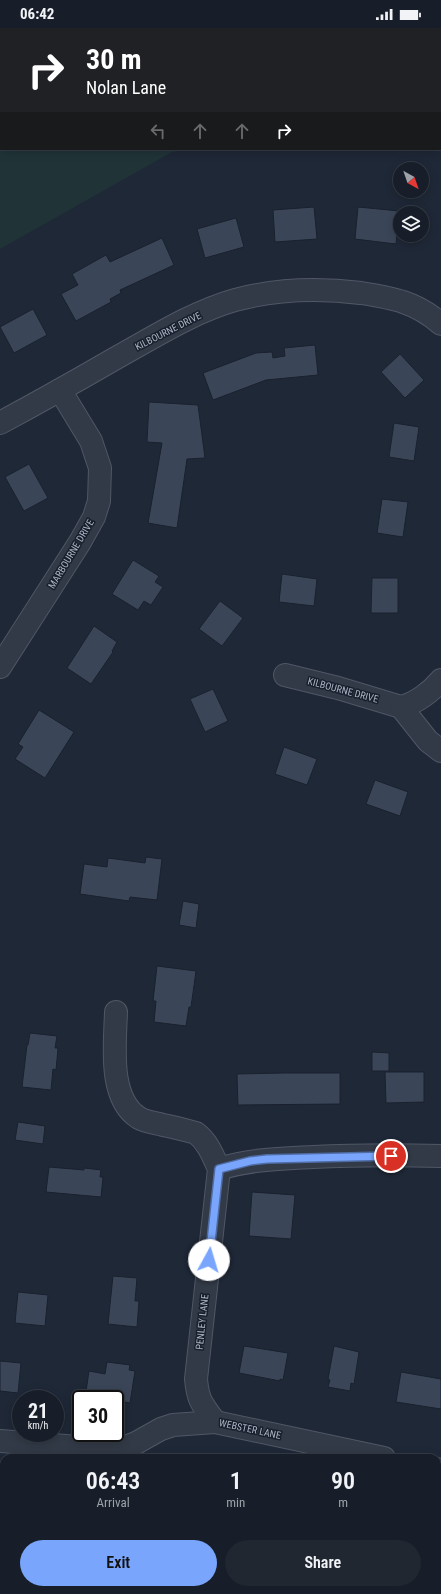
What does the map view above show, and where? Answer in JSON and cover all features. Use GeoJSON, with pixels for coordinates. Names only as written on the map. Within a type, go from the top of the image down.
{"type":"FeatureCollection","features":[{"type":"Feature","properties":{"kind":"street","name":"KILBOURNE DRIVE"},"geometry":{"type":"LineString","coordinates":[[0,423],[188,319],[235,300],[278,292],[316,289],[355,293],[398,299],[416,306],[431,315],[441,324]]}},
{"type":"Feature","properties":{"kind":"street","name":"MARBOURNE DRIVE"},"geometry":{"type":"LineString","coordinates":[[0,667],[80,542],[94,518],[98,501],[100,468],[91,441],[60,390]]}},
{"type":"Feature","properties":{"kind":"street","name":"KILBOURNE DRIVE"},"geometry":{"type":"LineString","coordinates":[[285,675],[338,688],[401,707]]}},
{"type":"Feature","properties":{"kind":"street"},"geometry":{"type":"LineString","coordinates":[[441,680],[433,689],[409,705],[401,707],[428,741],[441,751]]}},
{"type":"Feature","properties":{"kind":"street"},"geometry":{"type":"LineString","coordinates":[[116,1012],[115,1063],[118,1086],[129,1109],[140,1119],[196,1133],[202,1138],[219,1169],[250,1161],[267,1159],[333,1156],[441,1156]]}},
{"type":"Feature","properties":{"kind":"street","name":"PENLEY LANE"},"geometry":{"type":"LineString","coordinates":[[216,1422],[203,1406],[198,1395],[196,1379],[219,1169]]}},
{"type":"Feature","properties":{"kind":"street","name":"WEBSTER LANE"},"geometry":{"type":"LineString","coordinates":[[12,1447],[118,1450],[136,1443],[161,1429],[173,1425],[216,1422],[365,1454]]}},
{"type":"Feature","properties":{"kind":"green space"},"geometry":{"type":"Polygon","coordinates":[[[0,150],[183,150],[172,152],[0,249],[0,150]]]}},
{"type":"Feature","properties":{"kind":"building"},"geometry":{"type":"Polygon","coordinates":[[[314,207],[317,239],[275,242],[273,210],[314,207]]]}},
{"type":"Feature","properties":{"kind":"building"},"geometry":{"type":"Polygon","coordinates":[[[358,207],[393,210],[393,242],[396,242],[396,244],[355,239],[358,207]]]}},
{"type":"Feature","properties":{"kind":"building"},"geometry":{"type":"Polygon","coordinates":[[[236,218],[244,247],[205,258],[197,229],[236,218]]]}},
{"type":"Feature","properties":{"kind":"building"},"geometry":{"type":"Polygon","coordinates":[[[162,238],[174,265],[120,290],[121,293],[110,299],[111,302],[76,321],[61,294],[78,285],[72,274],[106,255],[110,262],[162,238]]]}},
{"type":"Feature","properties":{"kind":"building"},"geometry":{"type":"Polygon","coordinates":[[[33,309],[47,335],[14,353],[0,327],[33,309]]]}},
{"type":"Feature","properties":{"kind":"building"},"geometry":{"type":"Polygon","coordinates":[[[315,345],[318,375],[266,380],[213,400],[203,373],[256,353],[272,352],[273,358],[285,356],[284,348],[315,345]]]}},
{"type":"Feature","properties":{"kind":"building"},"geometry":{"type":"Polygon","coordinates":[[[400,354],[424,380],[405,398],[381,372],[400,354]]]}},
{"type":"Feature","properties":{"kind":"building"},"geometry":{"type":"Polygon","coordinates":[[[149,402],[198,405],[205,458],[187,459],[177,528],[148,523],[162,443],[147,442],[149,402]]]}},
{"type":"Feature","properties":{"kind":"building"},"geometry":{"type":"Polygon","coordinates":[[[394,423],[419,427],[414,461],[389,457],[394,423]]]}},
{"type":"Feature","properties":{"kind":"building"},"geometry":{"type":"Polygon","coordinates":[[[29,464],[48,498],[24,511],[5,477],[29,464]]]}},
{"type":"Feature","properties":{"kind":"building"},"geometry":{"type":"Polygon","coordinates":[[[382,499],[408,502],[403,537],[377,533],[382,499]]]}},
{"type":"Feature","properties":{"kind":"building"},"geometry":{"type":"Polygon","coordinates":[[[133,560],[159,576],[155,582],[163,587],[151,605],[144,601],[138,610],[112,594],[133,560]]]}},
{"type":"Feature","properties":{"kind":"building"},"geometry":{"type":"Polygon","coordinates":[[[282,574],[317,579],[314,606],[279,602],[282,574]]]}},
{"type":"Feature","properties":{"kind":"building"},"geometry":{"type":"Polygon","coordinates":[[[372,578],[398,578],[398,613],[371,613],[372,578]]]}},
{"type":"Feature","properties":{"kind":"building"},"geometry":{"type":"Polygon","coordinates":[[[220,601],[243,618],[222,646],[199,629],[220,601]]]}},
{"type":"Feature","properties":{"kind":"building"},"geometry":{"type":"Polygon","coordinates":[[[94,626],[117,642],[112,651],[113,652],[91,684],[67,668],[94,626]]]}},
{"type":"Feature","properties":{"kind":"building"},"geometry":{"type":"Polygon","coordinates":[[[213,689],[228,721],[205,732],[190,699],[213,689]]]}},
{"type":"Feature","properties":{"kind":"building"},"geometry":{"type":"Polygon","coordinates":[[[39,710],[74,732],[45,778],[15,759],[23,747],[18,744],[39,710]]]}},
{"type":"Feature","properties":{"kind":"building"},"geometry":{"type":"Polygon","coordinates":[[[284,747],[317,759],[307,785],[275,774],[284,747]]]}},
{"type":"Feature","properties":{"kind":"building"},"geometry":{"type":"Polygon","coordinates":[[[375,780],[408,792],[400,816],[366,804],[375,780]]]}},
{"type":"Feature","properties":{"kind":"building"},"geometry":{"type":"Polygon","coordinates":[[[146,857],[162,859],[157,900],[130,897],[129,901],[80,894],[84,864],[107,867],[108,858],[145,863],[146,857]]]}},
{"type":"Feature","properties":{"kind":"building"},"geometry":{"type":"Polygon","coordinates":[[[183,901],[199,904],[196,928],[179,925],[183,901]]]}},
{"type":"Feature","properties":{"kind":"building"},"geometry":{"type":"Polygon","coordinates":[[[157,966],[196,971],[191,1007],[189,1007],[186,1026],[154,1022],[156,1001],[153,1001],[157,966]]]}},
{"type":"Feature","properties":{"kind":"building"},"geometry":{"type":"Polygon","coordinates":[[[30,1033],[57,1036],[55,1048],[58,1048],[56,1070],[53,1069],[51,1090],[22,1087],[27,1045],[30,1033]]]}},
{"type":"Feature","properties":{"kind":"building"},"geometry":{"type":"Polygon","coordinates":[[[372,1052],[389,1053],[389,1071],[372,1071],[372,1052]]]}},
{"type":"Feature","properties":{"kind":"building"},"geometry":{"type":"Polygon","coordinates":[[[385,1072],[424,1072],[424,1102],[386,1103],[385,1072]]]}},
{"type":"Feature","properties":{"kind":"building"},"geometry":{"type":"Polygon","coordinates":[[[340,1073],[340,1104],[238,1105],[237,1074],[340,1073]]]}},
{"type":"Feature","properties":{"kind":"building"},"geometry":{"type":"Polygon","coordinates":[[[18,1122],[45,1126],[43,1144],[15,1140],[18,1122]]]}},
{"type":"Feature","properties":{"kind":"building"},"geometry":{"type":"Polygon","coordinates":[[[49,1167],[101,1170],[100,1177],[103,1177],[101,1197],[46,1192],[49,1167]]]}},
{"type":"Feature","properties":{"kind":"building"},"geometry":{"type":"Polygon","coordinates":[[[252,1192],[295,1195],[291,1239],[249,1236],[252,1192]]]}},
{"type":"Feature","properties":{"kind":"building"},"geometry":{"type":"Polygon","coordinates":[[[113,1276],[137,1278],[135,1301],[139,1301],[137,1327],[108,1324],[113,1276]]]}},
{"type":"Feature","properties":{"kind":"building"},"geometry":{"type":"Polygon","coordinates":[[[18,1292],[48,1295],[45,1326],[15,1323],[18,1292]]]}},
{"type":"Feature","properties":{"kind":"building"},"geometry":{"type":"Polygon","coordinates":[[[244,1346],[288,1353],[283,1380],[280,1379],[280,1381],[239,1373],[244,1346]]]}},
{"type":"Feature","properties":{"kind":"building"},"geometry":{"type":"Polygon","coordinates":[[[334,1346],[359,1352],[354,1384],[351,1383],[350,1391],[328,1387],[334,1346]]]}},
{"type":"Feature","properties":{"kind":"building"},"geometry":{"type":"Polygon","coordinates":[[[0,1361],[21,1363],[18,1390],[12,1390],[12,1392],[0,1391],[0,1361]]]}},
{"type":"Feature","properties":{"kind":"building"},"geometry":{"type":"Polygon","coordinates":[[[107,1362],[130,1365],[129,1370],[135,1371],[130,1403],[124,1402],[124,1390],[86,1390],[89,1371],[105,1374],[107,1362]]]}},
{"type":"Feature","properties":{"kind":"building"},"geometry":{"type":"Polygon","coordinates":[[[401,1372],[441,1379],[441,1409],[396,1402],[401,1372]]]}},
{"type":"Feature","properties":{"kind":"route"},"geometry":{"type":"LineString","coordinates":[[209,1260],[219,1169],[250,1161],[267,1159],[333,1156],[391,1156]]}}]}
